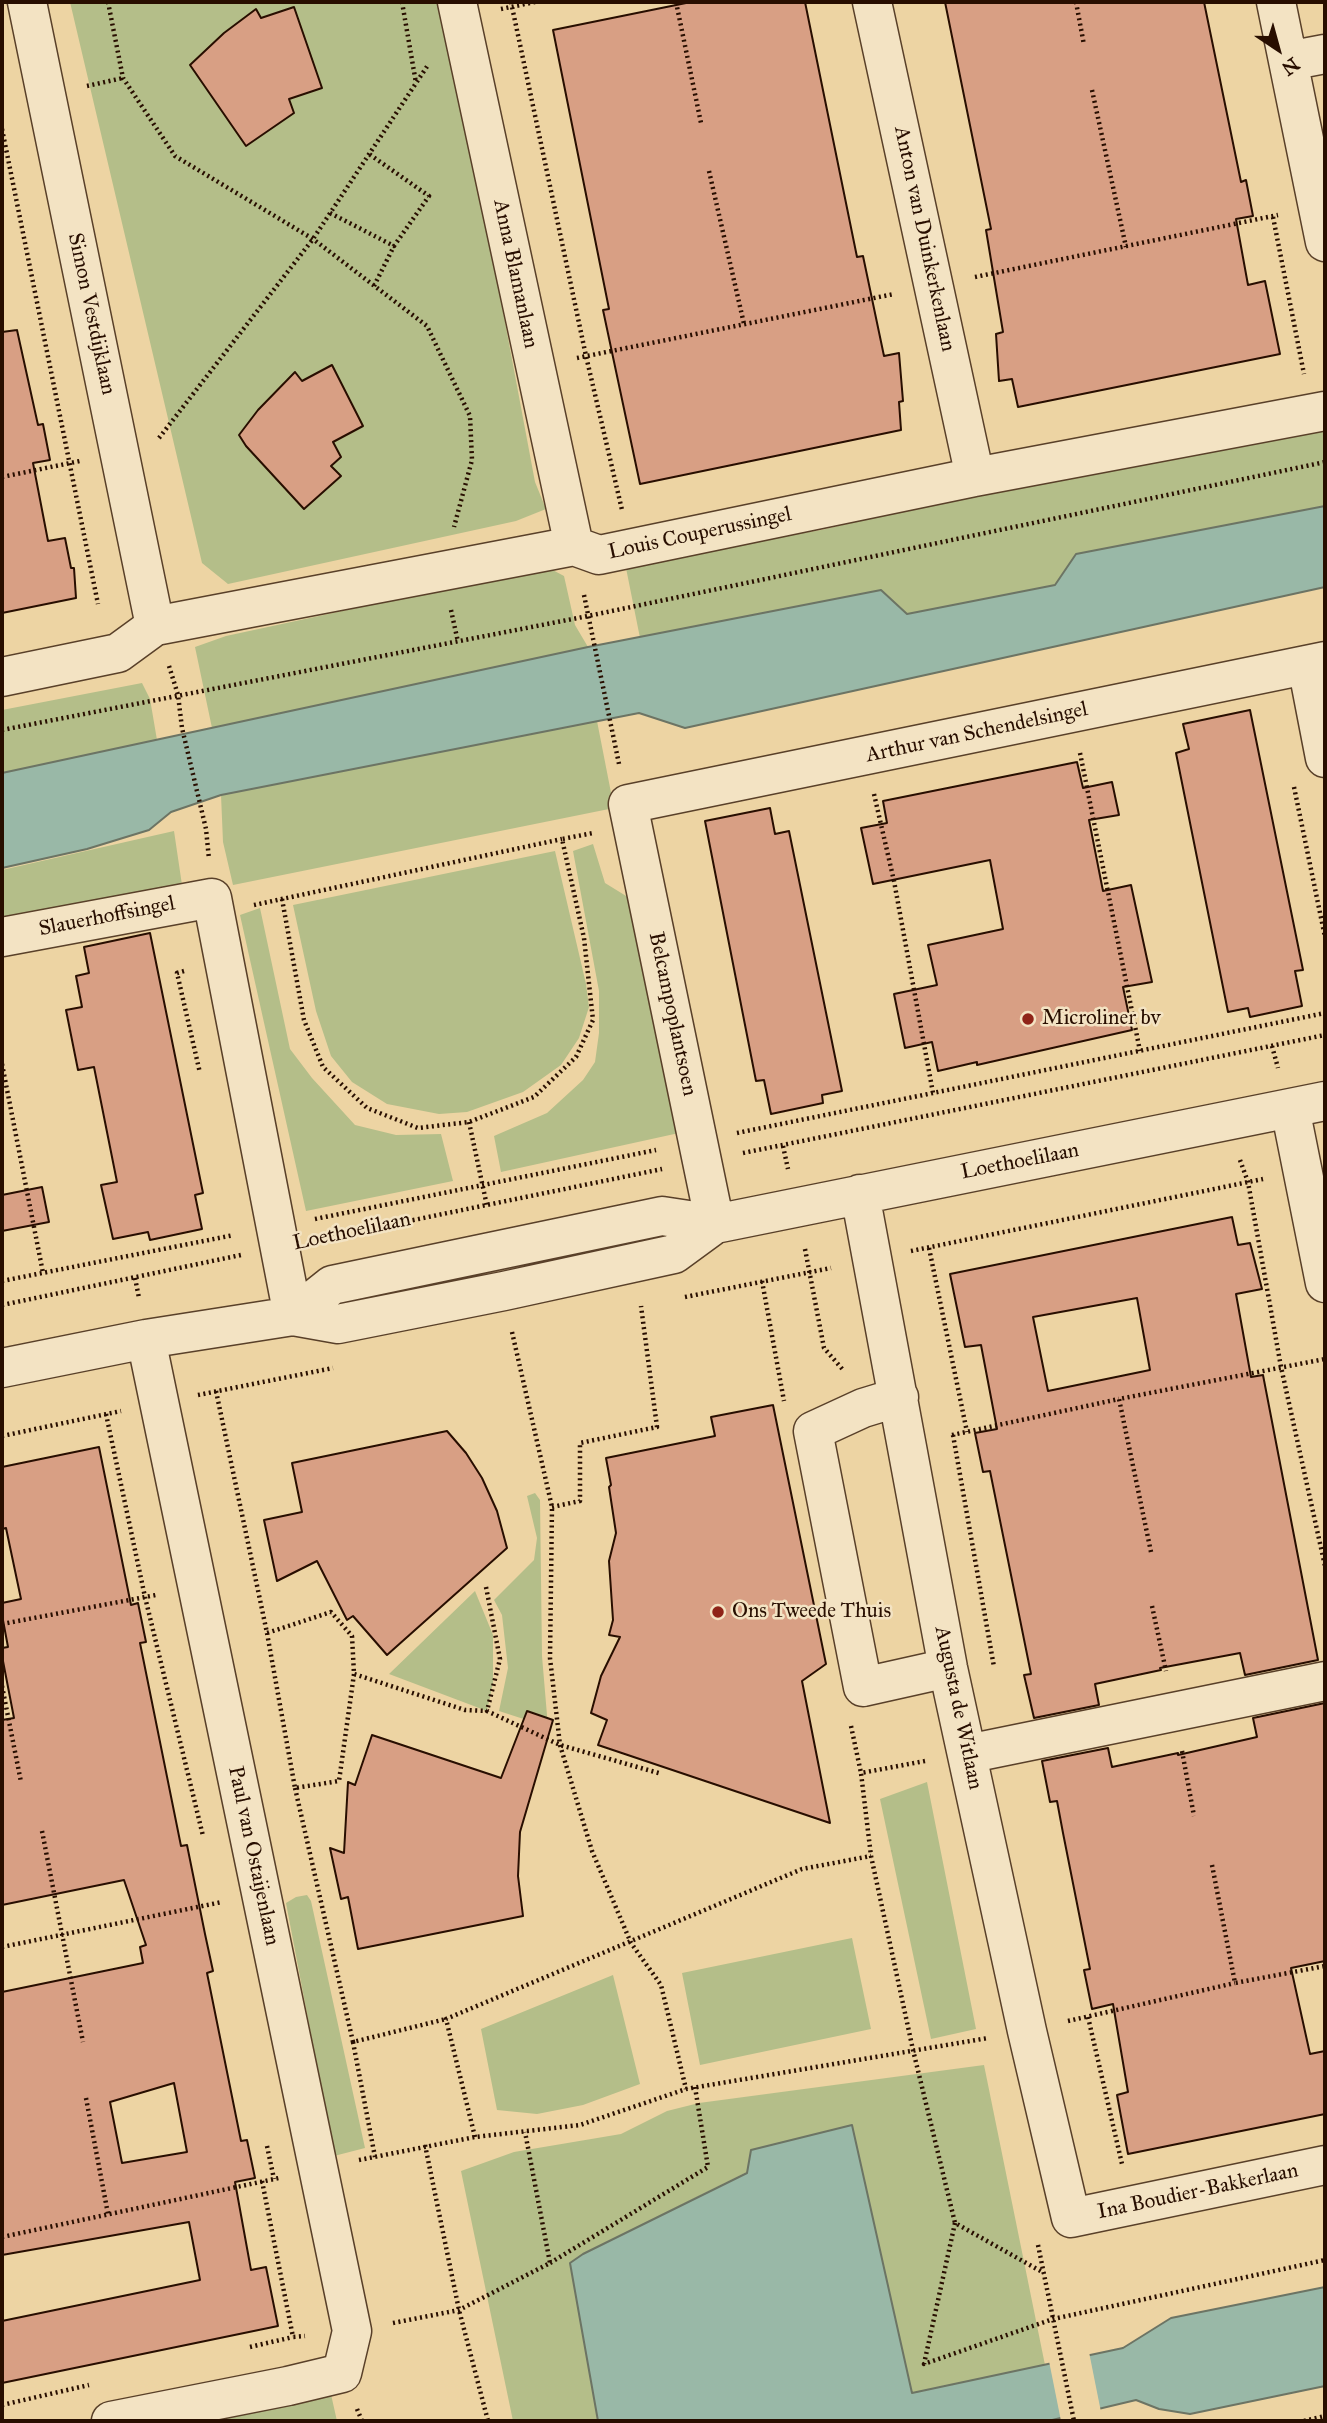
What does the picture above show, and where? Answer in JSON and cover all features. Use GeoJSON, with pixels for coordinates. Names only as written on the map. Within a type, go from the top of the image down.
{"type":"FeatureCollection","features":[{"type":"Feature","properties":{"kind":"street","name":"Simon Vestdijklaan"},"geometry":{"type":"LineString","coordinates":[[27,2],[155,626]]}},
{"type":"Feature","properties":{"kind":"street","name":"Anton van Duinkerkenlaan"},"geometry":{"type":"LineString","coordinates":[[872,2],[975,477]]}},
{"type":"Feature","properties":{"kind":"street"},"geometry":{"type":"LineString","coordinates":[[1276,2],[1325,242]]}},
{"type":"Feature","properties":{"kind":"street","name":"Anna Blamanlaan"},"geometry":{"type":"LineString","coordinates":[[458,9],[574,546]]}},
{"type":"Feature","properties":{"kind":"street"},"geometry":{"type":"LineString","coordinates":[[1288,61],[1325,54]]}},
{"type":"Feature","properties":{"kind":"street","name":"Louis Couperussingel"},"geometry":{"type":"LineString","coordinates":[[2,677],[118,653],[155,626],[574,546],[599,555],[975,477],[1319,413]]}},
{"type":"Feature","properties":{"kind":"street"},"geometry":{"type":"LineString","coordinates":[[1316,663],[1325,758]]}},
{"type":"Feature","properties":{"kind":"street","name":"Arthur van Schendelsingel"},"geometry":{"type":"LineString","coordinates":[[630,814],[865,756],[1316,663]]}},
{"type":"Feature","properties":{"kind":"street","name":"Belcampoplantsoen"},"geometry":{"type":"LineString","coordinates":[[630,814],[715,1224]]}},
{"type":"Feature","properties":{"kind":"street"},"geometry":{"type":"LineString","coordinates":[[214,905],[293,1316]]}},
{"type":"Feature","properties":{"kind":"street","name":"Slauerhoffsingel"},"geometry":{"type":"LineString","coordinates":[[2,937],[214,905]]}},
{"type":"Feature","properties":{"kind":"street"},"geometry":{"type":"LineString","coordinates":[[1308,1105],[1325,1283]]}},
{"type":"Feature","properties":{"kind":"street","name":"Loethoelilaan"},"geometry":{"type":"LineString","coordinates":[[2,1368],[146,1339],[293,1316],[332,1286],[662,1216],[715,1224],[1308,1105]]}},
{"type":"Feature","properties":{"kind":"street","name":"Augusta de Witlaan"},"geometry":{"type":"LineString","coordinates":[[860,1194],[948,1668],[1027,2031],[1071,2218]]}},
{"type":"Feature","properties":{"kind":"street","name":"Paul van Ostaijenlaan"},"geometry":{"type":"LineString","coordinates":[[111,2421],[342,2373],[352,2331],[146,1339]]}},
{"type":"Feature","properties":{"kind":"street"},"geometry":{"type":"LineString","coordinates":[[899,1397],[863,1408],[813,1431],[863,1687],[948,1668]]}},
{"type":"Feature","properties":{"kind":"street"},"geometry":{"type":"LineString","coordinates":[[967,1754],[1325,1681]]}},
{"type":"Feature","properties":{"kind":"street","name":"Ina Boudier-Bakkerlaan"},"geometry":{"type":"LineString","coordinates":[[1071,2218],[1325,2165]]}},
{"type":"Feature","properties":{"kind":"path"},"geometry":{"type":"LineString","coordinates":[[108,2],[123,78],[174,156],[313,239],[427,326],[470,416],[472,460],[442,570]]}},
{"type":"Feature","properties":{"kind":"path"},"geometry":{"type":"LineString","coordinates":[[402,2],[416,83]]}},
{"type":"Feature","properties":{"kind":"path"},"geometry":{"type":"LineString","coordinates":[[512,2],[586,356],[631,548]]}},
{"type":"Feature","properties":{"kind":"path"},"geometry":{"type":"LineString","coordinates":[[676,2],[701,123]]}},
{"type":"Feature","properties":{"kind":"path"},"geometry":{"type":"LineString","coordinates":[[1076,2],[1084,45]]}},
{"type":"Feature","properties":{"kind":"path"},"geometry":{"type":"LineString","coordinates":[[2,477],[69,463],[123,467],[313,239],[416,83],[458,9]]}},
{"type":"Feature","properties":{"kind":"path"},"geometry":{"type":"LineString","coordinates":[[1092,90],[1126,247]]}},
{"type":"Feature","properties":{"kind":"path"},"geometry":{"type":"LineString","coordinates":[[2,129],[98,604]]}},
{"type":"Feature","properties":{"kind":"path"},"geometry":{"type":"LineString","coordinates":[[369,154],[429,196],[394,246],[374,286]]}},
{"type":"Feature","properties":{"kind":"path"},"geometry":{"type":"LineString","coordinates":[[709,171],[744,324]]}},
{"type":"Feature","properties":{"kind":"path"},"geometry":{"type":"LineString","coordinates":[[330,213],[394,246]]}},
{"type":"Feature","properties":{"kind":"path"},"geometry":{"type":"LineString","coordinates":[[1273,217],[1319,413]]}},
{"type":"Feature","properties":{"kind":"path"},"geometry":{"type":"LineString","coordinates":[[971,264],[976,290]]}},
{"type":"Feature","properties":{"kind":"path"},"geometry":{"type":"LineString","coordinates":[[2,730],[588,615],[1325,462]]}},
{"type":"Feature","properties":{"kind":"path"},"geometry":{"type":"LineString","coordinates":[[588,615],[613,732]]}},
{"type":"Feature","properties":{"kind":"path"},"geometry":{"type":"LineString","coordinates":[[155,626],[178,695],[182,728],[206,829]]}},
{"type":"Feature","properties":{"kind":"path"},"geometry":{"type":"LineString","coordinates":[[1072,713],[1140,1051]]}},
{"type":"Feature","properties":{"kind":"path"},"geometry":{"type":"LineString","coordinates":[[865,756],[894,881],[933,1093]]}},
{"type":"Feature","properties":{"kind":"path"},"geometry":{"type":"LineString","coordinates":[[1292,778],[1325,937]]}},
{"type":"Feature","properties":{"kind":"path"},"geometry":{"type":"LineString","coordinates":[[214,905],[282,899],[562,839],[630,814]]}},
{"type":"Feature","properties":{"kind":"path"},"geometry":{"type":"LineString","coordinates":[[282,899],[304,1020],[323,1068],[367,1108],[418,1128],[468,1122],[534,1097],[576,1057],[593,1020],[584,938],[562,839]]}},
{"type":"Feature","properties":{"kind":"path"},"geometry":{"type":"LineString","coordinates":[[2,1281],[278,1237],[701,1151],[933,1093],[1325,1013]]}},
{"type":"Feature","properties":{"kind":"path"},"geometry":{"type":"LineString","coordinates":[[783,1146],[1325,1035]]}},
{"type":"Feature","properties":{"kind":"path"},"geometry":{"type":"LineString","coordinates":[[2,1065],[43,1273]]}},
{"type":"Feature","properties":{"kind":"path","name":"Loethoelilaan"},"geometry":{"type":"LineString","coordinates":[[2,1304],[278,1237],[701,1151]]}},
{"type":"Feature","properties":{"kind":"path"},"geometry":{"type":"LineString","coordinates":[[1248,1182],[1281,1367],[1325,1566]]}},
{"type":"Feature","properties":{"kind":"path"},"geometry":{"type":"LineString","coordinates":[[929,1248],[967,1432]]}},
{"type":"Feature","properties":{"kind":"path"},"geometry":{"type":"LineString","coordinates":[[762,1282],[790,1429],[813,1431]]}},
{"type":"Feature","properties":{"kind":"path"},"geometry":{"type":"LineString","coordinates":[[641,1306],[657,1427],[580,1443],[580,1501],[552,1507],[550,1658],[560,1745],[592,1851],[631,1942],[661,1984],[686,2089]]}},
{"type":"Feature","properties":{"kind":"path"},"geometry":{"type":"LineString","coordinates":[[907,1445],[1119,1399],[1325,1359]]}},
{"type":"Feature","properties":{"kind":"path"},"geometry":{"type":"LineString","coordinates":[[216,1391],[267,1633],[295,1788],[353,2042],[375,2157]]}},
{"type":"Feature","properties":{"kind":"path"},"geometry":{"type":"LineString","coordinates":[[1119,1399],[1151,1552]]}},
{"type":"Feature","properties":{"kind":"path"},"geometry":{"type":"LineString","coordinates":[[106,1414],[145,1597],[203,1836]]}},
{"type":"Feature","properties":{"kind":"path"},"geometry":{"type":"LineString","coordinates":[[2,1625],[197,1587]]}},
{"type":"Feature","properties":{"kind":"path"},"geometry":{"type":"LineString","coordinates":[[486,1587],[500,1659],[487,1711]]}},
{"type":"Feature","properties":{"kind":"path"},"geometry":{"type":"LineString","coordinates":[[1152,1606],[1194,1816]]}},
{"type":"Feature","properties":{"kind":"path"},"geometry":{"type":"LineString","coordinates":[[267,1633],[331,1612],[352,1636],[354,1674],[340,1781],[295,1788]]}},
{"type":"Feature","properties":{"kind":"path"},"geometry":{"type":"LineString","coordinates":[[354,1674],[465,1710],[487,1711],[560,1745],[662,1774]]}},
{"type":"Feature","properties":{"kind":"path"},"geometry":{"type":"LineString","coordinates":[[2,1686],[21,1782]]}},
{"type":"Feature","properties":{"kind":"path"},"geometry":{"type":"LineString","coordinates":[[967,1754],[861,1773],[871,1856],[913,2050],[955,2223],[924,2364],[1053,2319],[1325,2260]]}},
{"type":"Feature","properties":{"kind":"path"},"geometry":{"type":"LineString","coordinates":[[42,1831],[83,2042]]}},
{"type":"Feature","properties":{"kind":"path"},"geometry":{"type":"LineString","coordinates":[[353,2042],[446,2019],[802,1869],[871,1856]]}},
{"type":"Feature","properties":{"kind":"path"},"geometry":{"type":"LineString","coordinates":[[1212,1865],[1235,1983]]}},
{"type":"Feature","properties":{"kind":"path"},"geometry":{"type":"LineString","coordinates":[[216,1890],[219,1903]]}},
{"type":"Feature","properties":{"kind":"path"},"geometry":{"type":"LineString","coordinates":[[2,1947],[261,1894]]}},
{"type":"Feature","properties":{"kind":"path"},"geometry":{"type":"LineString","coordinates":[[2,2237],[425,2145],[580,2125],[695,2087],[1027,2031],[1235,1983],[1325,1966]]}},
{"type":"Feature","properties":{"kind":"path"},"geometry":{"type":"LineString","coordinates":[[1088,2017],[1132,2206]]}},
{"type":"Feature","properties":{"kind":"path"},"geometry":{"type":"LineString","coordinates":[[446,2019],[475,2137]]}},
{"type":"Feature","properties":{"kind":"path"},"geometry":{"type":"LineString","coordinates":[[262,2181],[293,2337],[352,2331],[459,2310],[550,2263],[708,2167],[695,2087]]}},
{"type":"Feature","properties":{"kind":"path"},"geometry":{"type":"LineString","coordinates":[[86,2098],[108,2214]]}},
{"type":"Feature","properties":{"kind":"path"},"geometry":{"type":"LineString","coordinates":[[526,2132],[550,2263]]}},
{"type":"Feature","properties":{"kind":"path"},"geometry":{"type":"LineString","coordinates":[[266,2139],[274,2179]]}},
{"type":"Feature","properties":{"kind":"path"},"geometry":{"type":"LineString","coordinates":[[425,2145],[459,2310],[488,2421]]}},
{"type":"Feature","properties":{"kind":"path"},"geometry":{"type":"LineString","coordinates":[[955,2223],[1044,2273]]}},
{"type":"Feature","properties":{"kind":"path"},"geometry":{"type":"LineString","coordinates":[[1057,2343],[1074,2421]]}},
{"type":"Feature","properties":{"kind":"path"},"geometry":{"type":"LineString","coordinates":[[1304,2421],[1325,2416]]}},
{"type":"Feature","properties":{"kind":"green space"},"geometry":{"type":"Polygon","coordinates":[[[70,2],[445,2],[535,482],[546,509],[516,521],[228,584],[202,563],[70,2]]]}},
{"type":"Feature","properties":{"kind":"green space"},"geometry":{"type":"Polygon","coordinates":[[[1313,417],[1325,423],[1325,506],[1076,554],[1056,585],[907,614],[880,590],[640,638],[625,563],[821,530],[1313,417]]]}},
{"type":"Feature","properties":{"kind":"green space"},"geometry":{"type":"Polygon","coordinates":[[[547,567],[564,576],[575,625],[588,647],[212,728],[195,647],[226,636],[547,567]]]}},
{"type":"Feature","properties":{"kind":"green space"},"geometry":{"type":"Polygon","coordinates":[[[142,683],[150,699],[157,740],[2,773],[2,710],[142,683]]]}},
{"type":"Feature","properties":{"kind":"green space"},"geometry":{"type":"Polygon","coordinates":[[[597,721],[614,808],[233,885],[223,842],[221,795],[597,721]]]}},
{"type":"Feature","properties":{"kind":"green space"},"geometry":{"type":"Polygon","coordinates":[[[174,831],[182,885],[2,920],[2,870],[174,831]]]}},
{"type":"Feature","properties":{"kind":"green space"},"geometry":{"type":"Polygon","coordinates":[[[593,844],[605,883],[631,899],[679,1133],[501,1172],[494,1136],[547,1113],[583,1080],[595,1062],[599,1033],[599,991],[573,851],[593,844]]]}},
{"type":"Feature","properties":{"kind":"green space"},"geometry":{"type":"Polygon","coordinates":[[[555,851],[589,1007],[579,1038],[561,1065],[523,1092],[467,1112],[439,1114],[387,1104],[352,1082],[331,1056],[316,1011],[293,905],[555,851]]]}},
{"type":"Feature","properties":{"kind":"green space"},"geometry":{"type":"Polygon","coordinates":[[[260,908],[290,1049],[312,1078],[355,1125],[396,1135],[441,1134],[453,1181],[306,1211],[240,915],[260,908]]]}},
{"type":"Feature","properties":{"kind":"green space"},"geometry":{"type":"Polygon","coordinates":[[[535,1493],[540,1500],[542,1656],[548,1727],[499,1711],[508,1668],[502,1615],[494,1600],[534,1560],[537,1538],[527,1496],[535,1493]]]}},
{"type":"Feature","properties":{"kind":"green space"},"geometry":{"type":"Polygon","coordinates":[[[475,1591],[493,1635],[493,1683],[487,1711],[389,1674],[475,1591]]]}},
{"type":"Feature","properties":{"kind":"green space"},"geometry":{"type":"Polygon","coordinates":[[[927,1782],[976,2029],[931,2039],[880,1799],[927,1782]]]}},
{"type":"Feature","properties":{"kind":"green space"},"geometry":{"type":"Polygon","coordinates":[[[307,1895],[311,1901],[365,2148],[334,2156],[286,1903],[307,1895]]]}},
{"type":"Feature","properties":{"kind":"green space"},"geometry":{"type":"Polygon","coordinates":[[[852,1938],[871,2029],[700,2065],[682,1973],[852,1938]]]}},
{"type":"Feature","properties":{"kind":"green space"},"geometry":{"type":"Polygon","coordinates":[[[613,1975],[640,2084],[583,2105],[537,2114],[497,2110],[481,2029],[613,1975]]]}},
{"type":"Feature","properties":{"kind":"green space"},"geometry":{"type":"Polygon","coordinates":[[[984,2065],[1045,2365],[912,2393],[852,2125],[747,2172],[583,2254],[571,2263],[598,2421],[513,2421],[461,2171],[514,2152],[621,2134],[667,2111],[699,2103],[984,2065]]]}},
{"type":"Feature","properties":{"kind":"green space"},"geometry":{"type":"Polygon","coordinates":[[[330,2390],[337,2421],[163,2421],[330,2390]]]}},
{"type":"Feature","properties":{"kind":"shaded area"},"geometry":{"type":"Polygon","coordinates":[[[1325,506],[1325,587],[685,728],[639,713],[221,795],[171,812],[149,830],[87,849],[2,868],[2,773],[588,647],[881,590],[907,614],[1055,585],[1076,554],[1325,506]]]}},
{"type":"Feature","properties":{"kind":"shaded area"},"geometry":{"type":"Polygon","coordinates":[[[852,2125],[912,2393],[1123,2348],[1171,2318],[1325,2287],[1325,2386],[1190,2414],[1159,2409],[1136,2400],[1048,2421],[598,2421],[570,2263],[583,2254],[747,2173],[751,2150],[852,2125]]]}},
{"type":"Feature","properties":{"kind":"pier"},"geometry":{"type":"Polygon","coordinates":[[[1089,2352],[1101,2412],[1061,2421],[1049,2361],[1089,2352]]]}},
{"type":"Feature","properties":{"kind":"building"},"geometry":{"type":"Polygon","coordinates":[[[691,2],[805,2],[857,257],[863,256],[884,356],[899,353],[903,401],[899,402],[901,430],[640,484],[603,310],[609,309],[553,30],[691,2]]]}},
{"type":"Feature","properties":{"kind":"building"},"geometry":{"type":"Polygon","coordinates":[[[945,2],[1204,2],[1241,182],[1246,180],[1253,216],[1236,219],[1248,285],[1265,281],[1280,354],[1018,407],[1012,379],[999,381],[996,334],[1003,332],[986,230],[991,229],[945,2]]]}},
{"type":"Feature","properties":{"kind":"building"},"geometry":{"type":"Polygon","coordinates":[[[294,7],[322,88],[289,99],[294,113],[246,146],[190,65],[224,33],[256,9],[261,18],[294,7]]]}},
{"type":"Feature","properties":{"kind":"building"},"geometry":{"type":"Polygon","coordinates":[[[17,330],[38,425],[43,424],[50,460],[33,463],[48,541],[65,538],[71,568],[74,568],[76,598],[2,613],[2,332],[17,330]]]}},
{"type":"Feature","properties":{"kind":"building"},"geometry":{"type":"Polygon","coordinates":[[[332,365],[363,426],[333,442],[341,457],[331,466],[341,476],[304,509],[239,435],[258,410],[295,372],[302,381],[332,365]]]}},
{"type":"Feature","properties":{"kind":"building"},"geometry":{"type":"Polygon","coordinates":[[[1250,710],[1303,970],[1295,971],[1302,1006],[1250,1017],[1248,1008],[1228,1012],[1176,753],[1189,749],[1183,724],[1250,710]]]}},
{"type":"Feature","properties":{"kind":"building"},"geometry":{"type":"Polygon","coordinates":[[[1077,762],[1083,788],[1112,782],[1119,815],[1089,820],[1103,891],[1131,885],[1152,982],[1123,987],[1132,1030],[977,1065],[977,1062],[938,1071],[932,1042],[905,1048],[894,994],[937,985],[928,945],[1003,929],[990,860],[873,884],[861,828],[887,823],[883,801],[1077,762]]]}},
{"type":"Feature","properties":{"kind":"building"},"geometry":{"type":"Polygon","coordinates":[[[770,808],[775,834],[789,831],[842,1091],[822,1095],[823,1103],[771,1114],[764,1080],[756,1081],[705,821],[770,808]]]}},
{"type":"Feature","properties":{"kind":"building"},"geometry":{"type":"Polygon","coordinates":[[[150,933],[203,1193],[195,1195],[202,1229],[150,1240],[148,1232],[113,1239],[101,1185],[117,1182],[94,1067],[78,1070],[66,1010],[82,1007],[76,976],[89,973],[84,947],[150,933]]]}},
{"type":"Feature","properties":{"kind":"building"},"geometry":{"type":"Polygon","coordinates":[[[42,1187],[49,1222],[2,1231],[2,1195],[42,1187]]]}},
{"type":"Feature","properties":{"kind":"building"},"geometry":{"type":"Polygon","coordinates":[[[1232,1217],[1238,1245],[1250,1243],[1262,1289],[1236,1294],[1251,1377],[1263,1375],[1318,1660],[1245,1675],[1240,1653],[1160,1668],[1161,1670],[1095,1684],[1099,1705],[1034,1718],[1024,1675],[1031,1674],[990,1471],[983,1472],[975,1433],[997,1429],[981,1345],[965,1347],[950,1274],[1232,1217]],[[1137,1298],[1033,1317],[1048,1391],[1150,1370],[1137,1298]]]}},
{"type":"Feature","properties":{"kind":"building","name":"Ons Tweede Thuis"},"geometry":{"type":"Polygon","coordinates":[[[773,1405],[826,1664],[802,1681],[830,1823],[598,1745],[607,1720],[591,1713],[601,1676],[620,1637],[609,1635],[613,1620],[609,1561],[616,1533],[606,1458],[715,1436],[711,1417],[773,1405]]]}},
{"type":"Feature","properties":{"kind":"building"},"geometry":{"type":"Polygon","coordinates":[[[447,1431],[482,1478],[497,1511],[507,1548],[387,1655],[353,1616],[347,1620],[317,1561],[277,1581],[264,1520],[302,1512],[292,1463],[447,1431]]]}},
{"type":"Feature","properties":{"kind":"building"},"geometry":{"type":"Polygon","coordinates":[[[99,1447],[131,1605],[138,1603],[146,1642],[140,1643],[181,1846],[187,1845],[213,1971],[207,1973],[241,2141],[247,2140],[255,2178],[235,2182],[251,2270],[266,2267],[278,2326],[2,2383],[2,2321],[200,2280],[189,2222],[2,2255],[2,1992],[143,1963],[140,1947],[146,1945],[124,1880],[2,1905],[2,1720],[14,1718],[2,1656],[2,1648],[8,1647],[2,1603],[21,1599],[6,1528],[2,1529],[2,1467],[99,1447]],[[174,2083],[110,2102],[122,2163],[187,2152],[174,2083]]]}},
{"type":"Feature","properties":{"kind":"building"},"geometry":{"type":"Polygon","coordinates":[[[1325,1703],[1325,1961],[1291,1968],[1310,2054],[1325,2051],[1325,2114],[1128,2154],[1117,2095],[1128,2092],[1113,2004],[1092,2009],[1084,1970],[1090,1969],[1057,1801],[1050,1802],[1042,1761],[1108,1748],[1112,1767],[1178,1755],[1257,1737],[1253,1718],[1325,1703]]]}},
{"type":"Feature","properties":{"kind":"building"},"geometry":{"type":"Polygon","coordinates":[[[527,1711],[553,1720],[520,1832],[518,1876],[523,1916],[358,1949],[348,1897],[341,1899],[330,1848],[344,1853],[348,1782],[355,1785],[372,1735],[501,1778],[527,1711]]]}},
{"type":"Feature","properties":{"kind":"place","name":"Microliner bv"},"geometry":{"type":"Point","coordinates":[1028,1019]}},
{"type":"Feature","properties":{"kind":"place","name":"Ons Tweede Thuis"},"geometry":{"type":"Point","coordinates":[718,1612]}}]}
